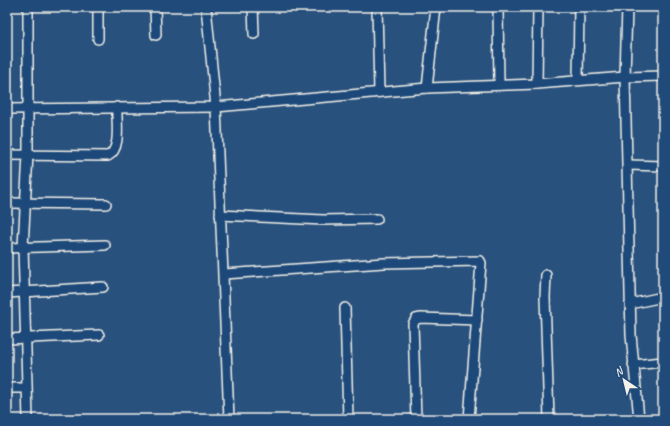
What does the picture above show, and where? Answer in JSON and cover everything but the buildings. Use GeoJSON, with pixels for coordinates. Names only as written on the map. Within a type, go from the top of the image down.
{"type":"FeatureCollection","features":[{"type":"Feature","properties":{"kind":"street"},"geometry":{"type":"LineString","coordinates":[[28,7],[28,154],[22,247],[28,419]]}},
{"type":"Feature","properties":{"kind":"street"},"geometry":{"type":"LineString","coordinates":[[98,7],[98,39]]}},
{"type":"Feature","properties":{"kind":"street"},"geometry":{"type":"LineString","coordinates":[[155,7],[156,35]]}},
{"type":"Feature","properties":{"kind":"street"},"geometry":{"type":"LineString","coordinates":[[206,7],[216,107],[229,419]]}},
{"type":"Feature","properties":{"kind":"street"},"geometry":{"type":"LineString","coordinates":[[253,7],[254,34]]}},
{"type":"Feature","properties":{"kind":"street"},"geometry":{"type":"LineString","coordinates":[[377,7],[379,92]]}},
{"type":"Feature","properties":{"kind":"street"},"geometry":{"type":"LineString","coordinates":[[427,88],[436,7]]}},
{"type":"Feature","properties":{"kind":"street"},"geometry":{"type":"LineString","coordinates":[[498,7],[499,85]]}},
{"type":"Feature","properties":{"kind":"street"},"geometry":{"type":"LineString","coordinates":[[536,84],[538,7]]}},
{"type":"Feature","properties":{"kind":"street"},"geometry":{"type":"LineString","coordinates":[[578,80],[579,7]]}},
{"type":"Feature","properties":{"kind":"street"},"geometry":{"type":"LineString","coordinates":[[627,7],[625,77],[630,304],[633,365],[639,419]]}},
{"type":"Feature","properties":{"kind":"street"},"geometry":{"type":"LineString","coordinates":[[7,109],[117,106],[216,107],[427,88],[536,84],[625,77],[663,76]]}},
{"type":"Feature","properties":{"kind":"street"},"geometry":{"type":"LineString","coordinates":[[7,155],[28,154],[108,156],[112,154],[116,147],[117,106]]}},
{"type":"Feature","properties":{"kind":"street"},"geometry":{"type":"LineString","coordinates":[[628,166],[663,166]]}},
{"type":"Feature","properties":{"kind":"street"},"geometry":{"type":"LineString","coordinates":[[7,203],[106,204]]}},
{"type":"Feature","properties":{"kind":"street"},"geometry":{"type":"LineString","coordinates":[[220,215],[323,220],[377,219]]}},
{"type":"Feature","properties":{"kind":"street"},"geometry":{"type":"LineString","coordinates":[[7,248],[105,245]]}},
{"type":"Feature","properties":{"kind":"street"},"geometry":{"type":"LineString","coordinates":[[224,274],[384,263],[480,261],[482,263],[469,419]]}},
{"type":"Feature","properties":{"kind":"street"},"geometry":{"type":"LineString","coordinates":[[546,275],[545,297],[549,419]]}},
{"type":"Feature","properties":{"kind":"street"},"geometry":{"type":"LineString","coordinates":[[7,293],[103,287]]}},
{"type":"Feature","properties":{"kind":"street"},"geometry":{"type":"LineString","coordinates":[[630,304],[663,297]]}},
{"type":"Feature","properties":{"kind":"street"},"geometry":{"type":"LineString","coordinates":[[346,308],[348,419]]}},
{"type":"Feature","properties":{"kind":"street"},"geometry":{"type":"LineString","coordinates":[[416,419],[413,324],[416,319],[477,320]]}},
{"type":"Feature","properties":{"kind":"street"},"geometry":{"type":"LineString","coordinates":[[7,340],[100,335]]}},
{"type":"Feature","properties":{"kind":"street"},"geometry":{"type":"LineString","coordinates":[[633,365],[663,362]]}},
{"type":"Feature","properties":{"kind":"street"},"geometry":{"type":"LineString","coordinates":[[7,388],[26,388]]}}]}
